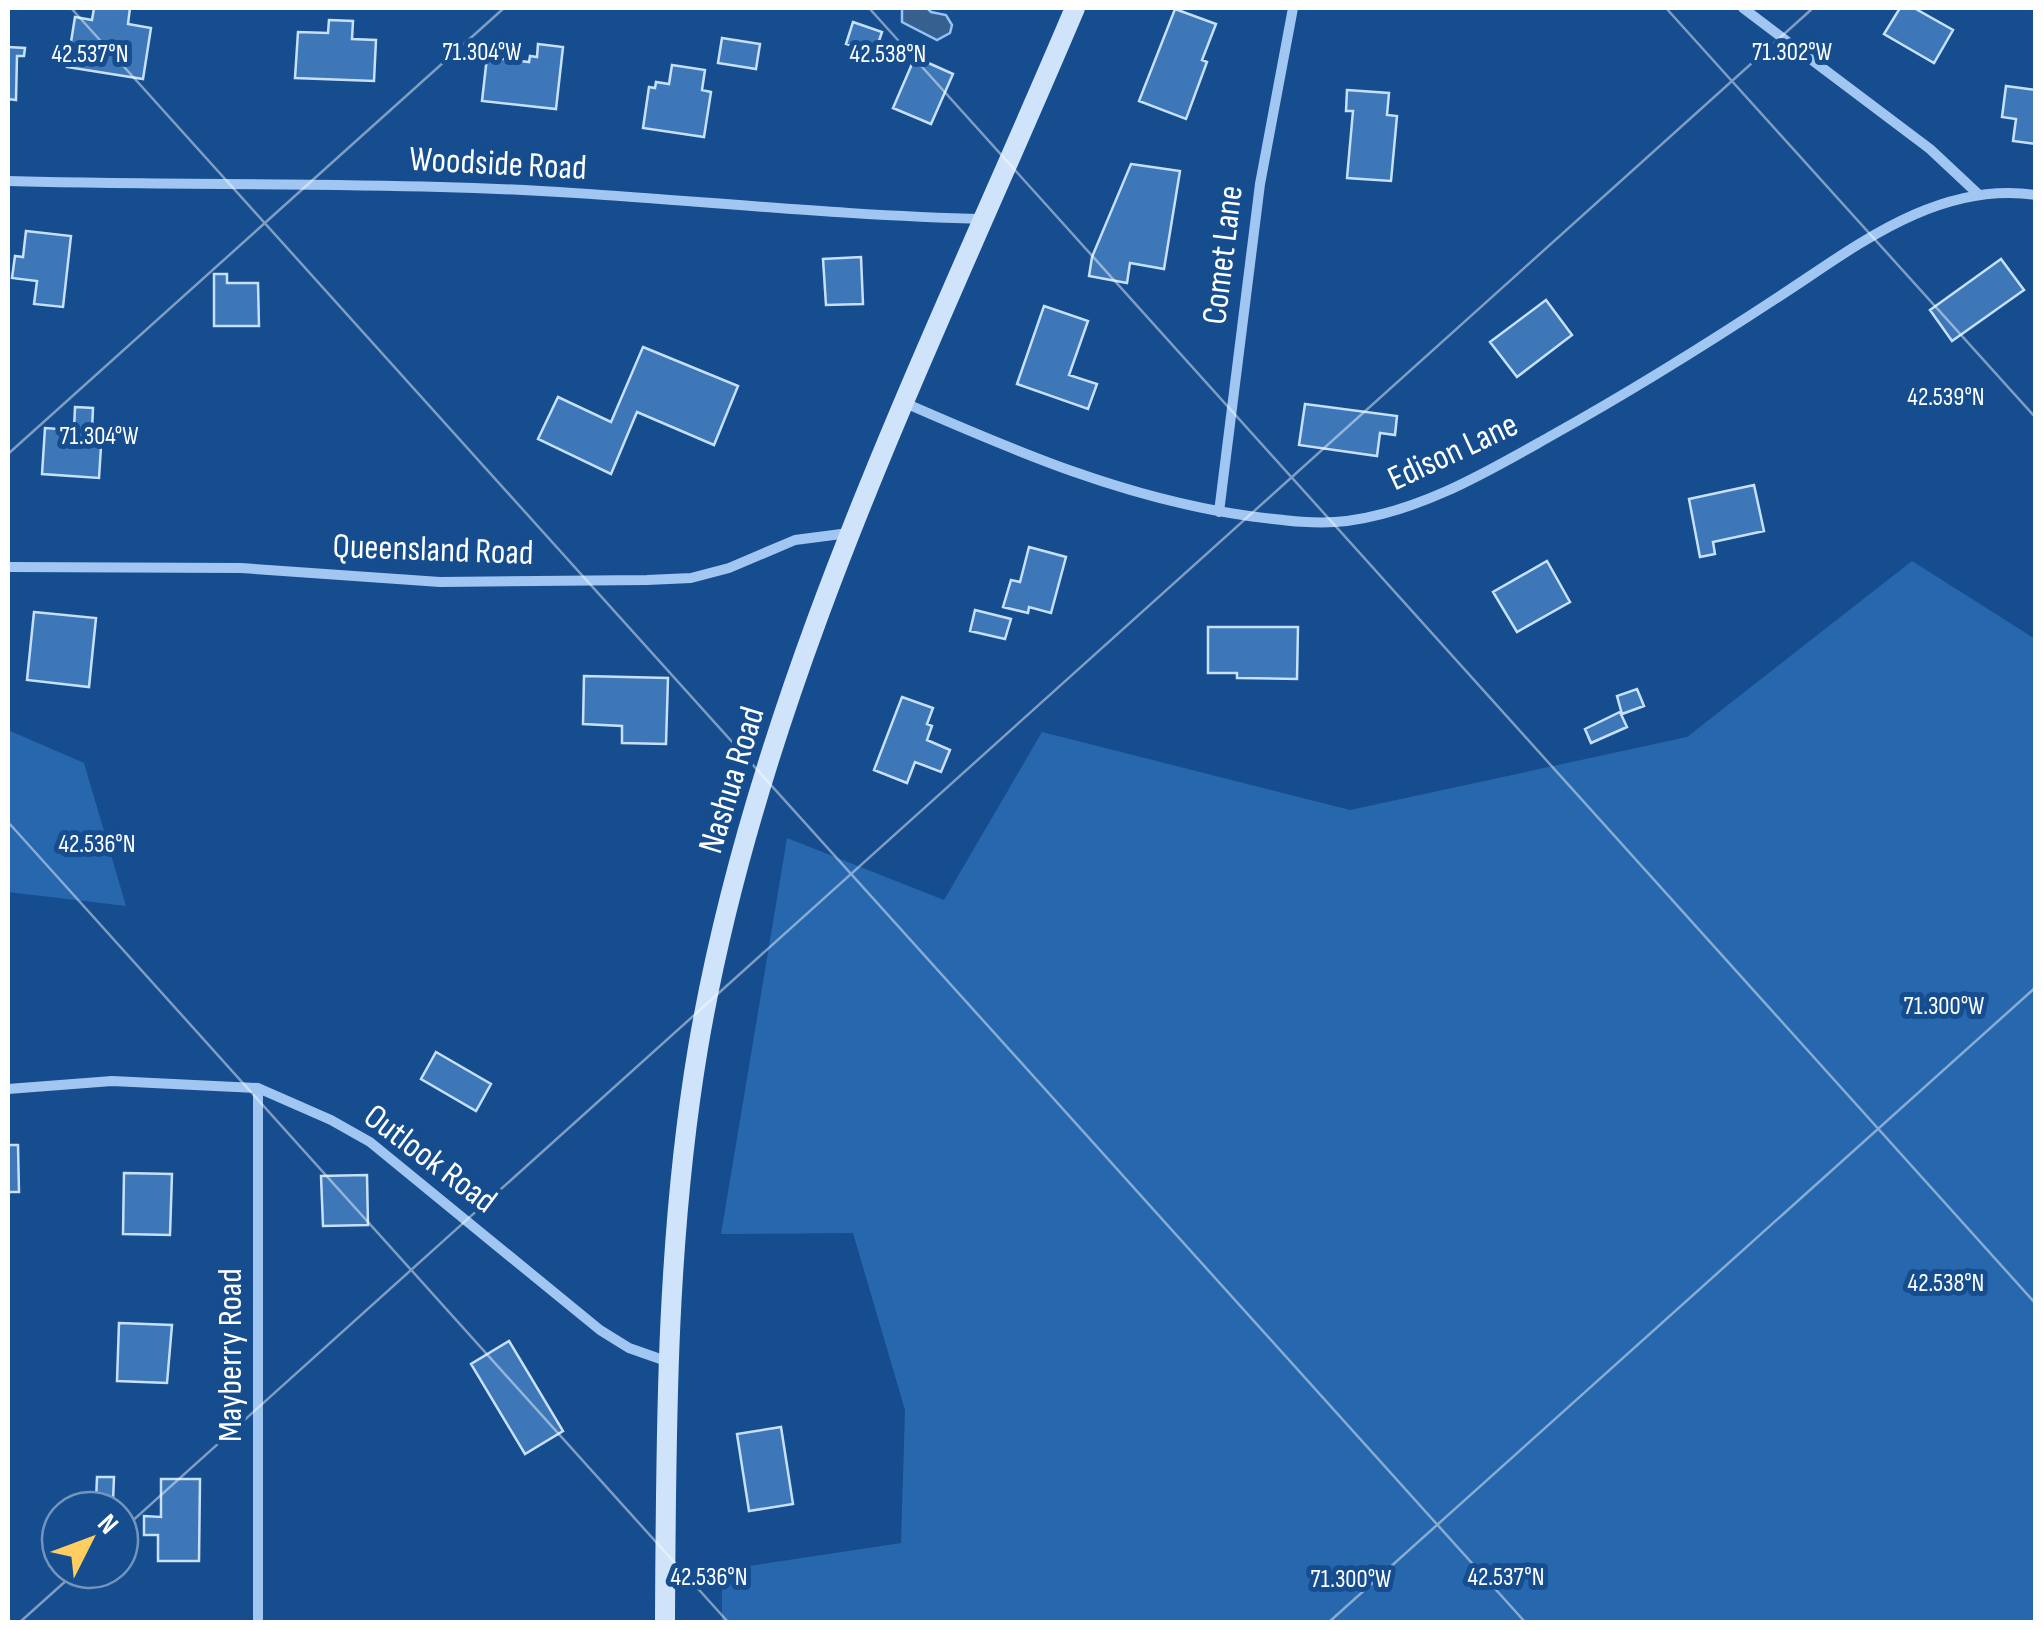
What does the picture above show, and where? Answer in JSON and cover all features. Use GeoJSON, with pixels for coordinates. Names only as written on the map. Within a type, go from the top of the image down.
{"type":"FeatureCollection","features":[{"type":"Feature","properties":{"kind":"main road","name":"Nashua Road"},"geometry":{"type":"LineString","coordinates":[[664,1622],[666,1361],[687,1126],[714,972],[768,767],[850,533],[1076,8]]}},
{"type":"Feature","properties":{"kind":"street","name":"Comet Lane"},"geometry":{"type":"LineString","coordinates":[[1219,512],[1260,184],[1293,8]]}},
{"type":"Feature","properties":{"kind":"street"},"geometry":{"type":"LineString","coordinates":[[1744,8],[1930,149],[1978,194]]}},
{"type":"Feature","properties":{"kind":"street","name":"Woodside Road"},"geometry":{"type":"LineString","coordinates":[[8,181],[442,187],[885,217],[985,220]]}},
{"type":"Feature","properties":{"kind":"street","name":"Edison Lane"},"geometry":{"type":"LineString","coordinates":[[905,403],[1071,473],[1219,512],[1302,522],[1344,522],[1381,515],[1438,496],[1597,411],[1874,235],[1934,206],[1978,194],[2036,195]]}},
{"type":"Feature","properties":{"kind":"street","name":"Queensland Road"},"geometry":{"type":"LineString","coordinates":[[8,567],[242,568],[440,582],[647,580],[692,578],[729,568],[795,540],[850,533]]}},
{"type":"Feature","properties":{"kind":"street","name":"Outlook Road"},"geometry":{"type":"LineString","coordinates":[[8,1089],[112,1081],[258,1088],[370,1142],[600,1330],[629,1348],[666,1361]]}},
{"type":"Feature","properties":{"kind":"street","name":"Mayberry Road"},"geometry":{"type":"LineString","coordinates":[[258,1088],[258,1622]]}},
{"type":"Feature","properties":{"kind":"shaded area"},"geometry":{"type":"Polygon","coordinates":[[[902,8],[927,8],[946,15],[952,25],[950,33],[937,40],[902,22],[902,8]]]}},
{"type":"Feature","properties":{"kind":"shaded area"},"geometry":{"type":"Polygon","coordinates":[[[1912,561],[2035,639],[2035,1622],[722,1622],[722,1570],[901,1543],[905,1410],[853,1233],[721,1234],[787,838],[944,900],[1042,732],[1350,810],[1687,737],[1912,561]]]}},
{"type":"Feature","properties":{"kind":"shaded area"},"geometry":{"type":"Polygon","coordinates":[[[8,730],[84,763],[126,906],[8,892],[8,730]]]}},
{"type":"Feature","properties":{"kind":"building"},"geometry":{"type":"Polygon","coordinates":[[[94,8],[130,8],[128,24],[151,28],[143,79],[67,67],[75,17],[92,20],[94,8]]]}},
{"type":"Feature","properties":{"kind":"building"},"geometry":{"type":"Polygon","coordinates":[[[1900,8],[1914,8],[1953,30],[1934,63],[1884,34],[1900,8]]]}},
{"type":"Feature","properties":{"kind":"building"},"geometry":{"type":"Polygon","coordinates":[[[1175,9],[1216,24],[1186,119],[1139,101],[1175,9]]]}},
{"type":"Feature","properties":{"kind":"building"},"geometry":{"type":"Polygon","coordinates":[[[329,20],[353,21],[352,39],[376,40],[374,81],[295,78],[298,32],[328,33],[329,20]]]}},
{"type":"Feature","properties":{"kind":"building"},"geometry":{"type":"Polygon","coordinates":[[[853,22],[882,32],[875,53],[846,44],[853,22]]]}},
{"type":"Feature","properties":{"kind":"building"},"geometry":{"type":"Polygon","coordinates":[[[722,38],[760,44],[756,69],[718,63],[722,38]]]}},
{"type":"Feature","properties":{"kind":"building"},"geometry":{"type":"Polygon","coordinates":[[[538,44],[563,47],[556,109],[482,101],[487,57],[529,62],[530,56],[537,57],[538,44]]]}},
{"type":"Feature","properties":{"kind":"building"},"geometry":{"type":"Polygon","coordinates":[[[8,47],[25,48],[24,56],[17,56],[16,100],[8,99],[8,47]]]}},
{"type":"Feature","properties":{"kind":"building"},"geometry":{"type":"Polygon","coordinates":[[[915,57],[953,74],[931,124],[893,108],[915,57]]]}},
{"type":"Feature","properties":{"kind":"building"},"geometry":{"type":"Polygon","coordinates":[[[672,65],[705,70],[702,90],[711,92],[704,137],[643,128],[649,87],[655,88],[656,82],[669,84],[672,65]]]}},
{"type":"Feature","properties":{"kind":"building"},"geometry":{"type":"Polygon","coordinates":[[[2006,86],[2036,90],[2036,144],[2013,141],[2016,119],[2002,117],[2006,86]]]}},
{"type":"Feature","properties":{"kind":"building"},"geometry":{"type":"Polygon","coordinates":[[[1347,90],[1389,93],[1387,115],[1397,116],[1391,181],[1347,178],[1353,111],[1346,111],[1347,90]]]}},
{"type":"Feature","properties":{"kind":"building"},"geometry":{"type":"Polygon","coordinates":[[[1131,164],[1180,171],[1164,269],[1130,263],[1127,283],[1089,276],[1092,257],[1131,164]]]}},
{"type":"Feature","properties":{"kind":"building"},"geometry":{"type":"Polygon","coordinates":[[[26,231],[71,236],[63,307],[34,304],[37,281],[12,278],[15,256],[23,257],[26,231]]]}},
{"type":"Feature","properties":{"kind":"building"},"geometry":{"type":"Polygon","coordinates":[[[861,257],[863,304],[826,305],[823,259],[861,257]]]}},
{"type":"Feature","properties":{"kind":"building"},"geometry":{"type":"Polygon","coordinates":[[[2001,259],[2024,290],[1952,341],[1930,310],[2001,259]]]}},
{"type":"Feature","properties":{"kind":"building"},"geometry":{"type":"Polygon","coordinates":[[[214,274],[227,274],[227,283],[258,283],[259,326],[214,326],[214,274]]]}},
{"type":"Feature","properties":{"kind":"building"},"geometry":{"type":"Polygon","coordinates":[[[1546,300],[1572,335],[1517,377],[1490,342],[1546,300]]]}},
{"type":"Feature","properties":{"kind":"building"},"geometry":{"type":"Polygon","coordinates":[[[1044,306],[1088,321],[1069,375],[1097,384],[1088,409],[1017,384],[1044,306]]]}},
{"type":"Feature","properties":{"kind":"building"},"geometry":{"type":"Polygon","coordinates":[[[643,347],[738,386],[714,445],[637,412],[611,474],[538,439],[558,397],[611,422],[643,347]]]}},
{"type":"Feature","properties":{"kind":"building"},"geometry":{"type":"Polygon","coordinates":[[[1305,404],[1397,416],[1395,435],[1380,433],[1377,456],[1299,445],[1305,404]]]}},
{"type":"Feature","properties":{"kind":"building"},"geometry":{"type":"Polygon","coordinates":[[[75,407],[93,408],[92,430],[102,431],[99,478],[42,474],[45,428],[74,430],[75,407]]]}},
{"type":"Feature","properties":{"kind":"building"},"geometry":{"type":"Polygon","coordinates":[[[1754,485],[1764,531],[1713,542],[1715,554],[1700,557],[1689,499],[1754,485]]]}},
{"type":"Feature","properties":{"kind":"building"},"geometry":{"type":"Polygon","coordinates":[[[1029,547],[1066,557],[1051,613],[1029,607],[1028,613],[1003,607],[1011,580],[1020,582],[1029,547]]]}},
{"type":"Feature","properties":{"kind":"building"},"geometry":{"type":"Polygon","coordinates":[[[1547,561],[1570,602],[1517,632],[1493,592],[1547,561]]]}},
{"type":"Feature","properties":{"kind":"building"},"geometry":{"type":"Polygon","coordinates":[[[975,610],[1011,619],[1005,639],[970,631],[975,610]]]}},
{"type":"Feature","properties":{"kind":"building"},"geometry":{"type":"Polygon","coordinates":[[[34,612],[96,618],[89,687],[27,680],[34,612]]]}},
{"type":"Feature","properties":{"kind":"building"},"geometry":{"type":"Polygon","coordinates":[[[1208,627],[1298,627],[1297,679],[1237,678],[1237,673],[1208,673],[1208,627]]]}},
{"type":"Feature","properties":{"kind":"building"},"geometry":{"type":"Polygon","coordinates":[[[584,676],[668,678],[666,744],[622,743],[622,726],[583,724],[584,676]]]}},
{"type":"Feature","properties":{"kind":"building"},"geometry":{"type":"Polygon","coordinates":[[[1637,689],[1644,706],[1622,714],[1617,696],[1637,689]]]}},
{"type":"Feature","properties":{"kind":"building"},"geometry":{"type":"Polygon","coordinates":[[[902,697],[933,708],[927,740],[950,750],[941,772],[915,762],[907,783],[874,770],[902,697]]]}},
{"type":"Feature","properties":{"kind":"building"},"geometry":{"type":"Polygon","coordinates":[[[1620,712],[1627,727],[1591,743],[1585,729],[1620,712]]]}},
{"type":"Feature","properties":{"kind":"building"},"geometry":{"type":"Polygon","coordinates":[[[436,1052],[491,1084],[476,1111],[421,1079],[436,1052]]]}},
{"type":"Feature","properties":{"kind":"building"},"geometry":{"type":"Polygon","coordinates":[[[8,1145],[18,1145],[19,1192],[8,1192],[8,1145]]]}},
{"type":"Feature","properties":{"kind":"building"},"geometry":{"type":"Polygon","coordinates":[[[124,1173],[172,1174],[170,1235],[123,1234],[124,1173]]]}},
{"type":"Feature","properties":{"kind":"building"},"geometry":{"type":"Polygon","coordinates":[[[367,1175],[368,1225],[323,1226],[321,1176],[367,1175]]]}},
{"type":"Feature","properties":{"kind":"building"},"geometry":{"type":"Polygon","coordinates":[[[119,1323],[172,1325],[167,1383],[117,1381],[119,1323]]]}},
{"type":"Feature","properties":{"kind":"building"},"geometry":{"type":"Polygon","coordinates":[[[509,1341],[563,1431],[525,1454],[471,1364],[509,1341]]]}},
{"type":"Feature","properties":{"kind":"building"},"geometry":{"type":"Polygon","coordinates":[[[781,1427],[793,1504],[749,1511],[737,1434],[781,1427]]]}},
{"type":"Feature","properties":{"kind":"building"},"geometry":{"type":"Polygon","coordinates":[[[97,1477],[114,1477],[113,1490],[96,1490],[97,1477]]]}},
{"type":"Feature","properties":{"kind":"building"},"geometry":{"type":"Polygon","coordinates":[[[161,1479],[200,1479],[199,1561],[158,1561],[158,1535],[144,1535],[144,1516],[161,1517],[161,1479]]]}}]}
